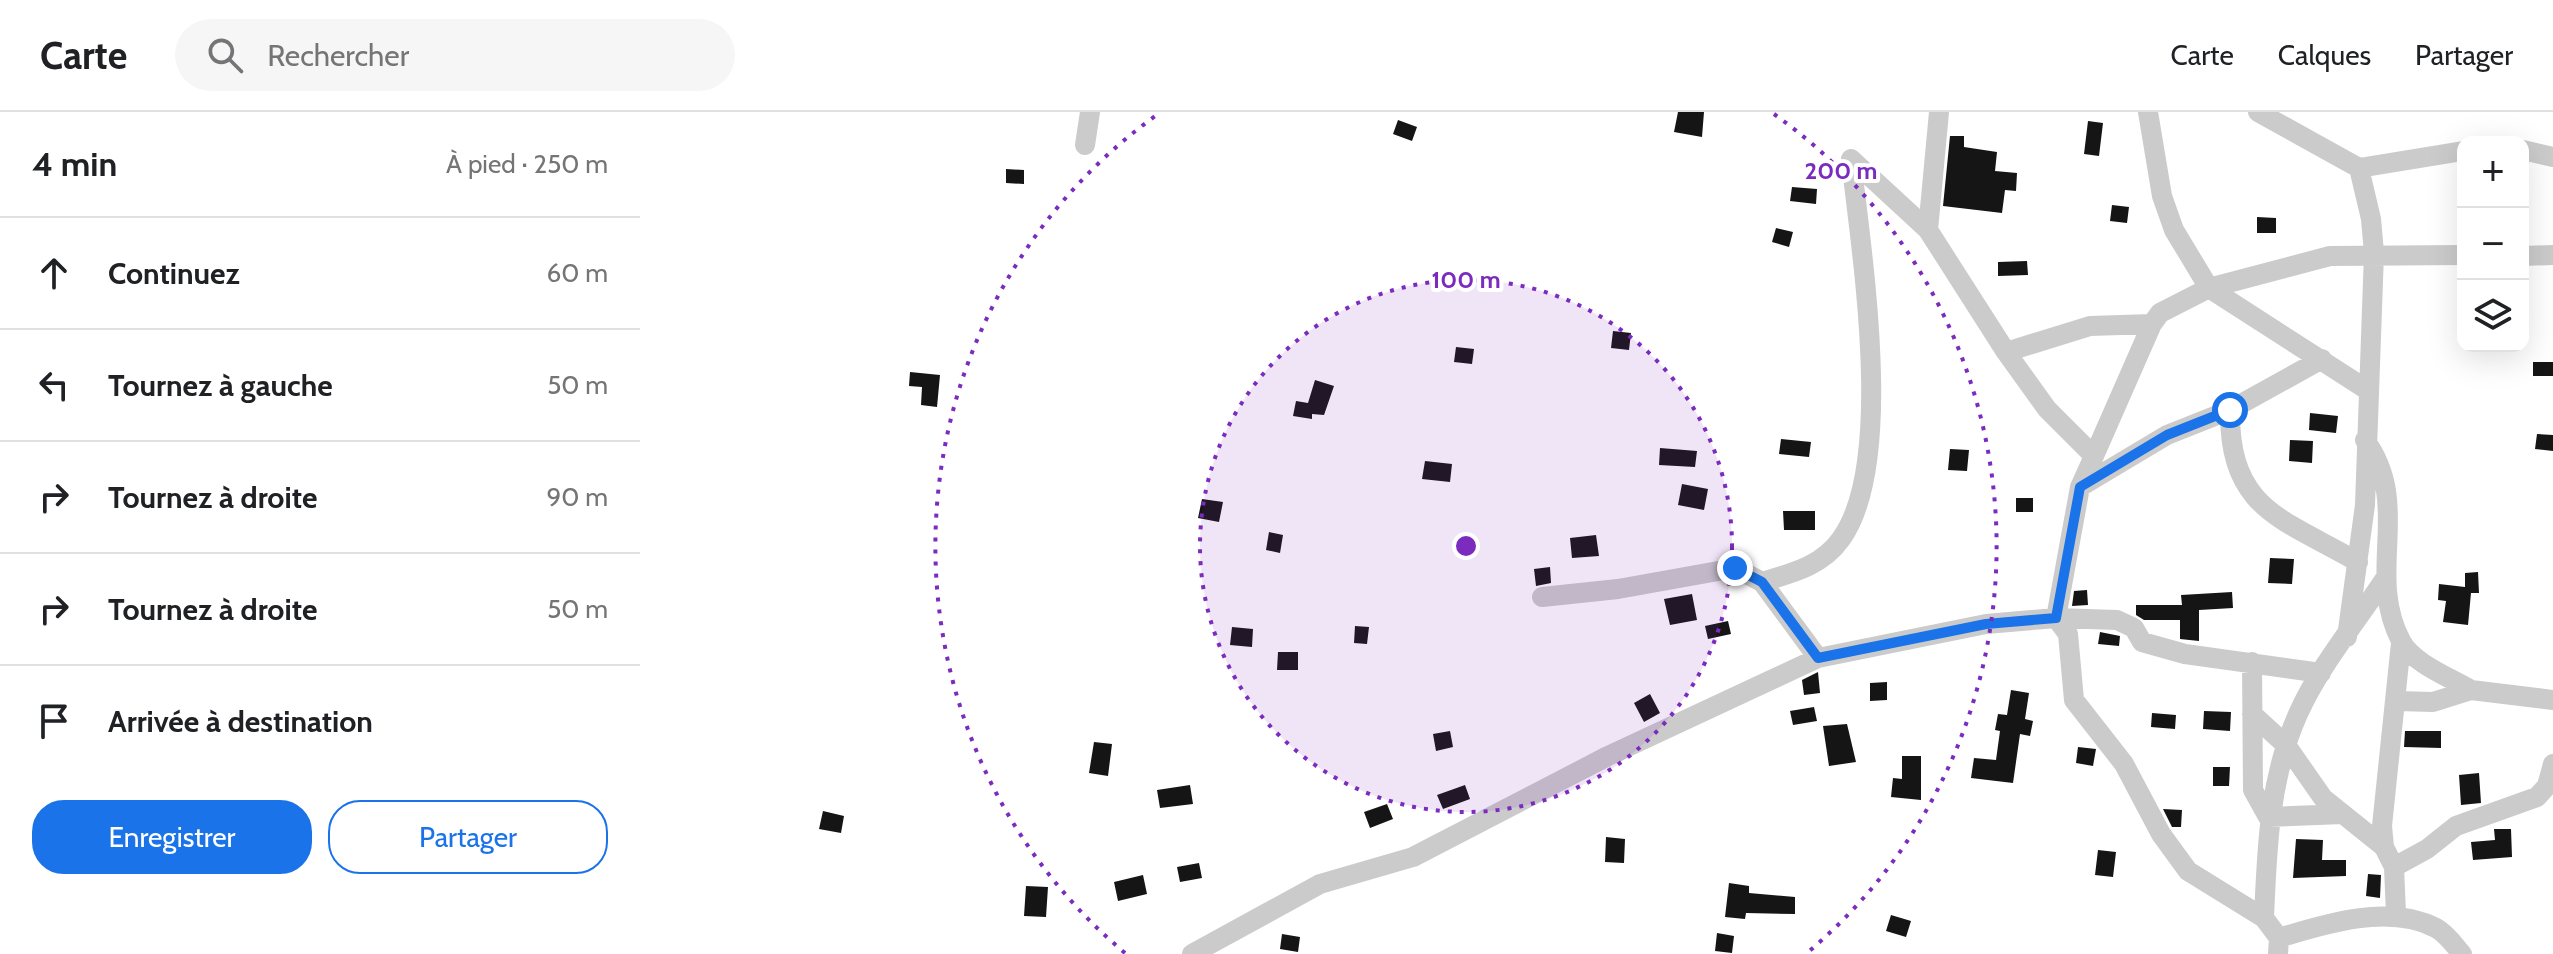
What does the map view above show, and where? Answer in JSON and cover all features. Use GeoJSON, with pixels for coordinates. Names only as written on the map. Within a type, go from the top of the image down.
{"type":"FeatureCollection","features":[{"type":"Feature","properties":{"kind":"street"},"geometry":{"type":"LineString","coordinates":[[1085,145],[1090,112]]}},
{"type":"Feature","properties":{"kind":"street"},"geometry":{"type":"LineString","coordinates":[[1928,230],[1939,112]]}},
{"type":"Feature","properties":{"kind":"street"},"geometry":{"type":"LineString","coordinates":[[2148,112],[2166,207],[2174,230],[2209,288],[2369,391]]}},
{"type":"Feature","properties":{"kind":"street"},"geometry":{"type":"LineString","coordinates":[[2258,112],[2359,168],[2457,152]]}},
{"type":"Feature","properties":{"kind":"street"},"geometry":{"type":"LineString","coordinates":[[2529,151],[2553,157]]}},
{"type":"Feature","properties":{"kind":"street"},"geometry":{"type":"LineString","coordinates":[[1762,582],[1801,571],[1835,547],[1843,538],[1866,469],[1872,426],[1869,356],[1851,159],[1928,230],[2006,352],[2047,409],[2094,456]]}},
{"type":"Feature","properties":{"kind":"street"},"geometry":{"type":"LineString","coordinates":[[2347,637],[2365,505],[2374,253],[2371,219],[2359,168]]}},
{"type":"Feature","properties":{"kind":"street"},"geometry":{"type":"LineString","coordinates":[[2457,255],[2374,253],[2330,256],[2209,288],[2160,313],[2152,324],[2080,487],[2056,618],[2068,634],[2074,700],[2124,764],[2161,834],[2188,871],[2264,918],[2279,946],[2308,929],[2396,914],[2439,929],[2462,954]]}},
{"type":"Feature","properties":{"kind":"street"},"geometry":{"type":"LineString","coordinates":[[2529,256],[2553,255]]}},
{"type":"Feature","properties":{"kind":"street"},"geometry":{"type":"LineString","coordinates":[[2006,352],[2090,326],[2152,324]]}},
{"type":"Feature","properties":{"kind":"street"},"geometry":{"type":"LineString","coordinates":[[2080,487],[2167,435],[2230,410],[2322,359]]}},
{"type":"Feature","properties":{"kind":"street"},"geometry":{"type":"LineString","coordinates":[[2230,410],[2233,462],[2253,498],[2358,562]]}},
{"type":"Feature","properties":{"kind":"street"},"geometry":{"type":"LineString","coordinates":[[2365,440],[2381,462],[2390,503],[2384,580],[2401,643],[2382,826],[2384,847],[2394,867],[2396,914]]}},
{"type":"Feature","properties":{"kind":"street"},"geometry":{"type":"LineString","coordinates":[[1542,597],[1618,589],[1735,568],[1762,582],[1818,658]]}},
{"type":"Feature","properties":{"kind":"street"},"geometry":{"type":"LineString","coordinates":[[2264,918],[2268,817],[2286,745],[2321,673],[2384,580]]}},
{"type":"Feature","properties":{"kind":"street"},"geometry":{"type":"LineString","coordinates":[[1192,954],[1320,884],[1413,857],[1608,756],[1818,658],[1986,624],[2056,618],[2117,620],[2134,628],[2142,642],[2185,654],[2321,673]]}},
{"type":"Feature","properties":{"kind":"street"},"geometry":{"type":"LineString","coordinates":[[2401,643],[2424,662],[2471,690],[2553,700]]}},
{"type":"Feature","properties":{"kind":"street"},"geometry":{"type":"LineString","coordinates":[[2252,662],[2253,790],[2268,817]]}},
{"type":"Feature","properties":{"kind":"street"},"geometry":{"type":"LineString","coordinates":[[2397,701],[2433,702],[2471,690]]}},
{"type":"Feature","properties":{"kind":"street"},"geometry":{"type":"LineString","coordinates":[[2252,714],[2286,745],[2323,798],[2384,847]]}},
{"type":"Feature","properties":{"kind":"street"},"geometry":{"type":"LineString","coordinates":[[2394,867],[2427,849],[2456,826],[2537,797],[2547,786],[2553,764]]}},
{"type":"Feature","properties":{"kind":"street"},"geometry":{"type":"LineString","coordinates":[[2268,817],[2343,814]]}},
{"type":"Feature","properties":{"kind":"building"},"geometry":{"type":"Polygon","coordinates":[[[1678,112],[1704,112],[1702,137],[1674,132],[1678,112]]]}},
{"type":"Feature","properties":{"kind":"building"},"geometry":{"type":"Polygon","coordinates":[[[1398,120],[1417,127],[1412,141],[1393,134],[1398,120]]]}},
{"type":"Feature","properties":{"kind":"building"},"geometry":{"type":"Polygon","coordinates":[[[2088,121],[2103,123],[2099,156],[2084,154],[2088,121]]]}},
{"type":"Feature","properties":{"kind":"building"},"geometry":{"type":"Polygon","coordinates":[[[1950,136],[1964,136],[1964,147],[1997,152],[1995,171],[2017,173],[2016,191],[2005,190],[2002,213],[1943,206],[1950,136]]]}},
{"type":"Feature","properties":{"kind":"building"},"geometry":{"type":"Polygon","coordinates":[[[1006,169],[1024,170],[1024,184],[1006,183],[1006,169]]]}},
{"type":"Feature","properties":{"kind":"building"},"geometry":{"type":"Polygon","coordinates":[[[1792,187],[1817,189],[1816,204],[1790,201],[1792,187]]]}},
{"type":"Feature","properties":{"kind":"building"},"geometry":{"type":"Polygon","coordinates":[[[2112,205],[2129,207],[2127,223],[2110,221],[2112,205]]]}},
{"type":"Feature","properties":{"kind":"building"},"geometry":{"type":"Polygon","coordinates":[[[2257,217],[2276,218],[2276,233],[2257,233],[2257,217]]]}},
{"type":"Feature","properties":{"kind":"building"},"geometry":{"type":"Polygon","coordinates":[[[1776,228],[1793,232],[1789,247],[1772,242],[1776,228]]]}},
{"type":"Feature","properties":{"kind":"building"},"geometry":{"type":"Polygon","coordinates":[[[2027,261],[2028,275],[1998,276],[1998,262],[2027,261]]]}},
{"type":"Feature","properties":{"kind":"building"},"geometry":{"type":"Polygon","coordinates":[[[1613,331],[1631,333],[1629,350],[1611,348],[1613,331]]]}},
{"type":"Feature","properties":{"kind":"building"},"geometry":{"type":"Polygon","coordinates":[[[1456,347],[1474,349],[1472,364],[1454,362],[1456,347]]]}},
{"type":"Feature","properties":{"kind":"building"},"geometry":{"type":"Polygon","coordinates":[[[2533,362],[2553,362],[2553,376],[2533,376],[2533,362]]]}},
{"type":"Feature","properties":{"kind":"building"},"geometry":{"type":"Polygon","coordinates":[[[910,372],[940,375],[937,407],[921,405],[922,387],[909,386],[910,372]]]}},
{"type":"Feature","properties":{"kind":"building"},"geometry":{"type":"Polygon","coordinates":[[[1315,380],[1334,386],[1324,415],[1312,414],[1312,419],[1293,416],[1296,401],[1308,403],[1315,380]]]}},
{"type":"Feature","properties":{"kind":"building"},"geometry":{"type":"Polygon","coordinates":[[[2310,413],[2338,416],[2336,433],[2309,430],[2310,413]]]}},
{"type":"Feature","properties":{"kind":"building"},"geometry":{"type":"Polygon","coordinates":[[[2537,434],[2553,435],[2553,451],[2535,449],[2537,434]]]}},
{"type":"Feature","properties":{"kind":"building"},"geometry":{"type":"Polygon","coordinates":[[[1781,439],[1811,442],[1809,457],[1779,454],[1781,439]]]}},
{"type":"Feature","properties":{"kind":"building"},"geometry":{"type":"Polygon","coordinates":[[[2290,440],[2313,441],[2312,463],[2289,461],[2290,440]]]}},
{"type":"Feature","properties":{"kind":"building"},"geometry":{"type":"Polygon","coordinates":[[[1660,448],[1697,451],[1695,467],[1659,465],[1660,448]]]}},
{"type":"Feature","properties":{"kind":"building"},"geometry":{"type":"Polygon","coordinates":[[[1950,449],[1969,450],[1967,471],[1948,470],[1950,449]]]}},
{"type":"Feature","properties":{"kind":"building"},"geometry":{"type":"Polygon","coordinates":[[[1425,461],[1452,464],[1450,482],[1422,479],[1425,461]]]}},
{"type":"Feature","properties":{"kind":"building"},"geometry":{"type":"Polygon","coordinates":[[[1682,484],[1708,489],[1704,510],[1678,505],[1682,484]]]}},
{"type":"Feature","properties":{"kind":"building"},"geometry":{"type":"Polygon","coordinates":[[[2016,498],[2033,498],[2033,512],[2016,512],[2016,498]]]}},
{"type":"Feature","properties":{"kind":"building"},"geometry":{"type":"Polygon","coordinates":[[[1202,499],[1223,502],[1219,522],[1198,518],[1202,499]]]}},
{"type":"Feature","properties":{"kind":"building"},"geometry":{"type":"Polygon","coordinates":[[[1783,511],[1815,511],[1815,530],[1784,530],[1783,511]]]}},
{"type":"Feature","properties":{"kind":"building"},"geometry":{"type":"Polygon","coordinates":[[[1269,532],[1283,535],[1280,553],[1266,550],[1269,532]]]}},
{"type":"Feature","properties":{"kind":"building"},"geometry":{"type":"Polygon","coordinates":[[[1596,535],[1599,556],[1572,558],[1570,538],[1596,535]]]}},
{"type":"Feature","properties":{"kind":"building"},"geometry":{"type":"Polygon","coordinates":[[[2270,558],[2294,559],[2292,584],[2268,583],[2270,558]]]}},
{"type":"Feature","properties":{"kind":"building"},"geometry":{"type":"Polygon","coordinates":[[[1550,567],[1551,583],[1536,586],[1534,569],[1550,567]]]}},
{"type":"Feature","properties":{"kind":"building"},"geometry":{"type":"Polygon","coordinates":[[[2478,572],[2479,593],[2471,593],[2468,625],[2443,622],[2446,601],[2438,600],[2439,584],[2465,587],[2465,573],[2478,572]]]}},
{"type":"Feature","properties":{"kind":"building"},"geometry":{"type":"Polygon","coordinates":[[[2087,590],[2088,605],[2072,606],[2074,591],[2087,590]]]}},
{"type":"Feature","properties":{"kind":"building"},"geometry":{"type":"Polygon","coordinates":[[[2232,592],[2233,608],[2199,610],[2199,641],[2180,639],[2180,620],[2144,620],[2136,615],[2136,605],[2182,605],[2181,595],[2232,592]]]}},
{"type":"Feature","properties":{"kind":"building"},"geometry":{"type":"Polygon","coordinates":[[[1692,594],[1697,620],[1670,625],[1664,599],[1692,594]]]}},
{"type":"Feature","properties":{"kind":"building"},"geometry":{"type":"Polygon","coordinates":[[[1728,621],[1731,634],[1708,639],[1705,626],[1728,621]]]}},
{"type":"Feature","properties":{"kind":"building"},"geometry":{"type":"Polygon","coordinates":[[[1355,626],[1369,627],[1367,644],[1354,643],[1355,626]]]}},
{"type":"Feature","properties":{"kind":"building"},"geometry":{"type":"Polygon","coordinates":[[[1232,627],[1253,629],[1252,647],[1230,645],[1232,627]]]}},
{"type":"Feature","properties":{"kind":"building"},"geometry":{"type":"Polygon","coordinates":[[[2100,632],[2120,636],[2119,646],[2098,644],[2100,632]]]}},
{"type":"Feature","properties":{"kind":"building"},"geometry":{"type":"Polygon","coordinates":[[[1278,652],[1298,652],[1298,670],[1277,670],[1278,652]]]}},
{"type":"Feature","properties":{"kind":"building"},"geometry":{"type":"Polygon","coordinates":[[[1818,672],[1820,693],[1804,695],[1802,680],[1818,672]]]}},
{"type":"Feature","properties":{"kind":"building"},"geometry":{"type":"Polygon","coordinates":[[[1887,682],[1887,700],[1870,701],[1870,683],[1887,682]]]}},
{"type":"Feature","properties":{"kind":"building"},"geometry":{"type":"Polygon","coordinates":[[[2011,690],[2029,693],[2025,719],[2033,721],[2030,736],[2020,734],[2013,783],[1971,778],[1974,758],[1996,760],[2000,731],[1995,730],[1998,714],[2007,715],[2011,690]]]}},
{"type":"Feature","properties":{"kind":"building"},"geometry":{"type":"Polygon","coordinates":[[[1650,694],[1660,713],[1644,722],[1634,703],[1650,694]]]}},
{"type":"Feature","properties":{"kind":"building"},"geometry":{"type":"Polygon","coordinates":[[[1814,707],[1817,721],[1793,725],[1790,711],[1814,707]]]}},
{"type":"Feature","properties":{"kind":"building"},"geometry":{"type":"Polygon","coordinates":[[[2204,711],[2231,712],[2230,731],[2203,729],[2204,711]]]}},
{"type":"Feature","properties":{"kind":"building"},"geometry":{"type":"Polygon","coordinates":[[[2152,713],[2176,715],[2175,729],[2151,727],[2152,713]]]}},
{"type":"Feature","properties":{"kind":"building"},"geometry":{"type":"Polygon","coordinates":[[[1847,724],[1856,762],[1829,766],[1823,726],[1847,724]]]}},
{"type":"Feature","properties":{"kind":"building"},"geometry":{"type":"Polygon","coordinates":[[[1450,731],[1453,747],[1436,751],[1433,734],[1450,731]]]}},
{"type":"Feature","properties":{"kind":"building"},"geometry":{"type":"Polygon","coordinates":[[[2405,731],[2441,731],[2441,748],[2404,747],[2405,731]]]}},
{"type":"Feature","properties":{"kind":"building"},"geometry":{"type":"Polygon","coordinates":[[[1094,742],[1112,744],[1108,776],[1089,773],[1094,742]]]}},
{"type":"Feature","properties":{"kind":"building"},"geometry":{"type":"Polygon","coordinates":[[[2078,747],[2096,749],[2093,766],[2076,763],[2078,747]]]}},
{"type":"Feature","properties":{"kind":"building"},"geometry":{"type":"Polygon","coordinates":[[[1902,756],[1921,756],[1921,800],[1891,797],[1893,778],[1902,779],[1902,756]]]}},
{"type":"Feature","properties":{"kind":"building"},"geometry":{"type":"Polygon","coordinates":[[[2213,767],[2230,767],[2229,786],[2213,786],[2213,767]]]}},
{"type":"Feature","properties":{"kind":"building"},"geometry":{"type":"Polygon","coordinates":[[[2479,773],[2481,803],[2461,805],[2459,775],[2479,773]]]}},
{"type":"Feature","properties":{"kind":"building"},"geometry":{"type":"Polygon","coordinates":[[[1190,785],[1193,804],[1160,808],[1157,790],[1190,785]]]}},
{"type":"Feature","properties":{"kind":"building"},"geometry":{"type":"Polygon","coordinates":[[[1465,785],[1470,799],[1443,809],[1437,795],[1465,785]]]}},
{"type":"Feature","properties":{"kind":"building"},"geometry":{"type":"Polygon","coordinates":[[[1387,804],[1393,819],[1370,828],[1364,812],[1387,804]]]}},
{"type":"Feature","properties":{"kind":"building"},"geometry":{"type":"Polygon","coordinates":[[[2163,809],[2182,810],[2181,827],[2172,827],[2163,809]]]}},
{"type":"Feature","properties":{"kind":"building"},"geometry":{"type":"Polygon","coordinates":[[[823,811],[844,816],[841,833],[819,829],[823,811]]]}},
{"type":"Feature","properties":{"kind":"building"},"geometry":{"type":"Polygon","coordinates":[[[2494,829],[2511,829],[2512,857],[2473,860],[2471,842],[2495,840],[2494,829]]]}},
{"type":"Feature","properties":{"kind":"building"},"geometry":{"type":"Polygon","coordinates":[[[1606,837],[1625,839],[1624,863],[1605,862],[1606,837]]]}},
{"type":"Feature","properties":{"kind":"building"},"geometry":{"type":"Polygon","coordinates":[[[2296,839],[2323,840],[2322,860],[2346,860],[2346,876],[2293,878],[2296,839]]]}},
{"type":"Feature","properties":{"kind":"building"},"geometry":{"type":"Polygon","coordinates":[[[2098,850],[2116,852],[2113,877],[2095,875],[2098,850]]]}},
{"type":"Feature","properties":{"kind":"building"},"geometry":{"type":"Polygon","coordinates":[[[1199,863],[1202,878],[1180,882],[1177,867],[1199,863]]]}},
{"type":"Feature","properties":{"kind":"building"},"geometry":{"type":"Polygon","coordinates":[[[2368,874],[2381,875],[2380,898],[2366,896],[2368,874]]]}},
{"type":"Feature","properties":{"kind":"building"},"geometry":{"type":"Polygon","coordinates":[[[1143,875],[1147,894],[1118,901],[1114,882],[1143,875]]]}},
{"type":"Feature","properties":{"kind":"building"},"geometry":{"type":"Polygon","coordinates":[[[1729,883],[1749,886],[1749,893],[1795,897],[1795,914],[1746,913],[1745,919],[1725,917],[1729,883]]]}},
{"type":"Feature","properties":{"kind":"building"},"geometry":{"type":"Polygon","coordinates":[[[1026,886],[1048,887],[1046,917],[1024,916],[1026,886]]]}},
{"type":"Feature","properties":{"kind":"building"},"geometry":{"type":"Polygon","coordinates":[[[1891,915],[1911,921],[1906,937],[1886,931],[1891,915]]]}},
{"type":"Feature","properties":{"kind":"building"},"geometry":{"type":"Polygon","coordinates":[[[1717,933],[1734,936],[1732,953],[1715,951],[1717,933]]]}},
{"type":"Feature","properties":{"kind":"building"},"geometry":{"type":"Polygon","coordinates":[[[1282,934],[1300,937],[1298,952],[1280,949],[1282,934]]]}},
{"type":"Feature","properties":{"kind":"route"},"geometry":{"type":"LineString","coordinates":[[1735,568],[1762,582],[1818,658],[1986,624],[2056,618],[2080,487],[2167,435],[2230,410]]}}]}
